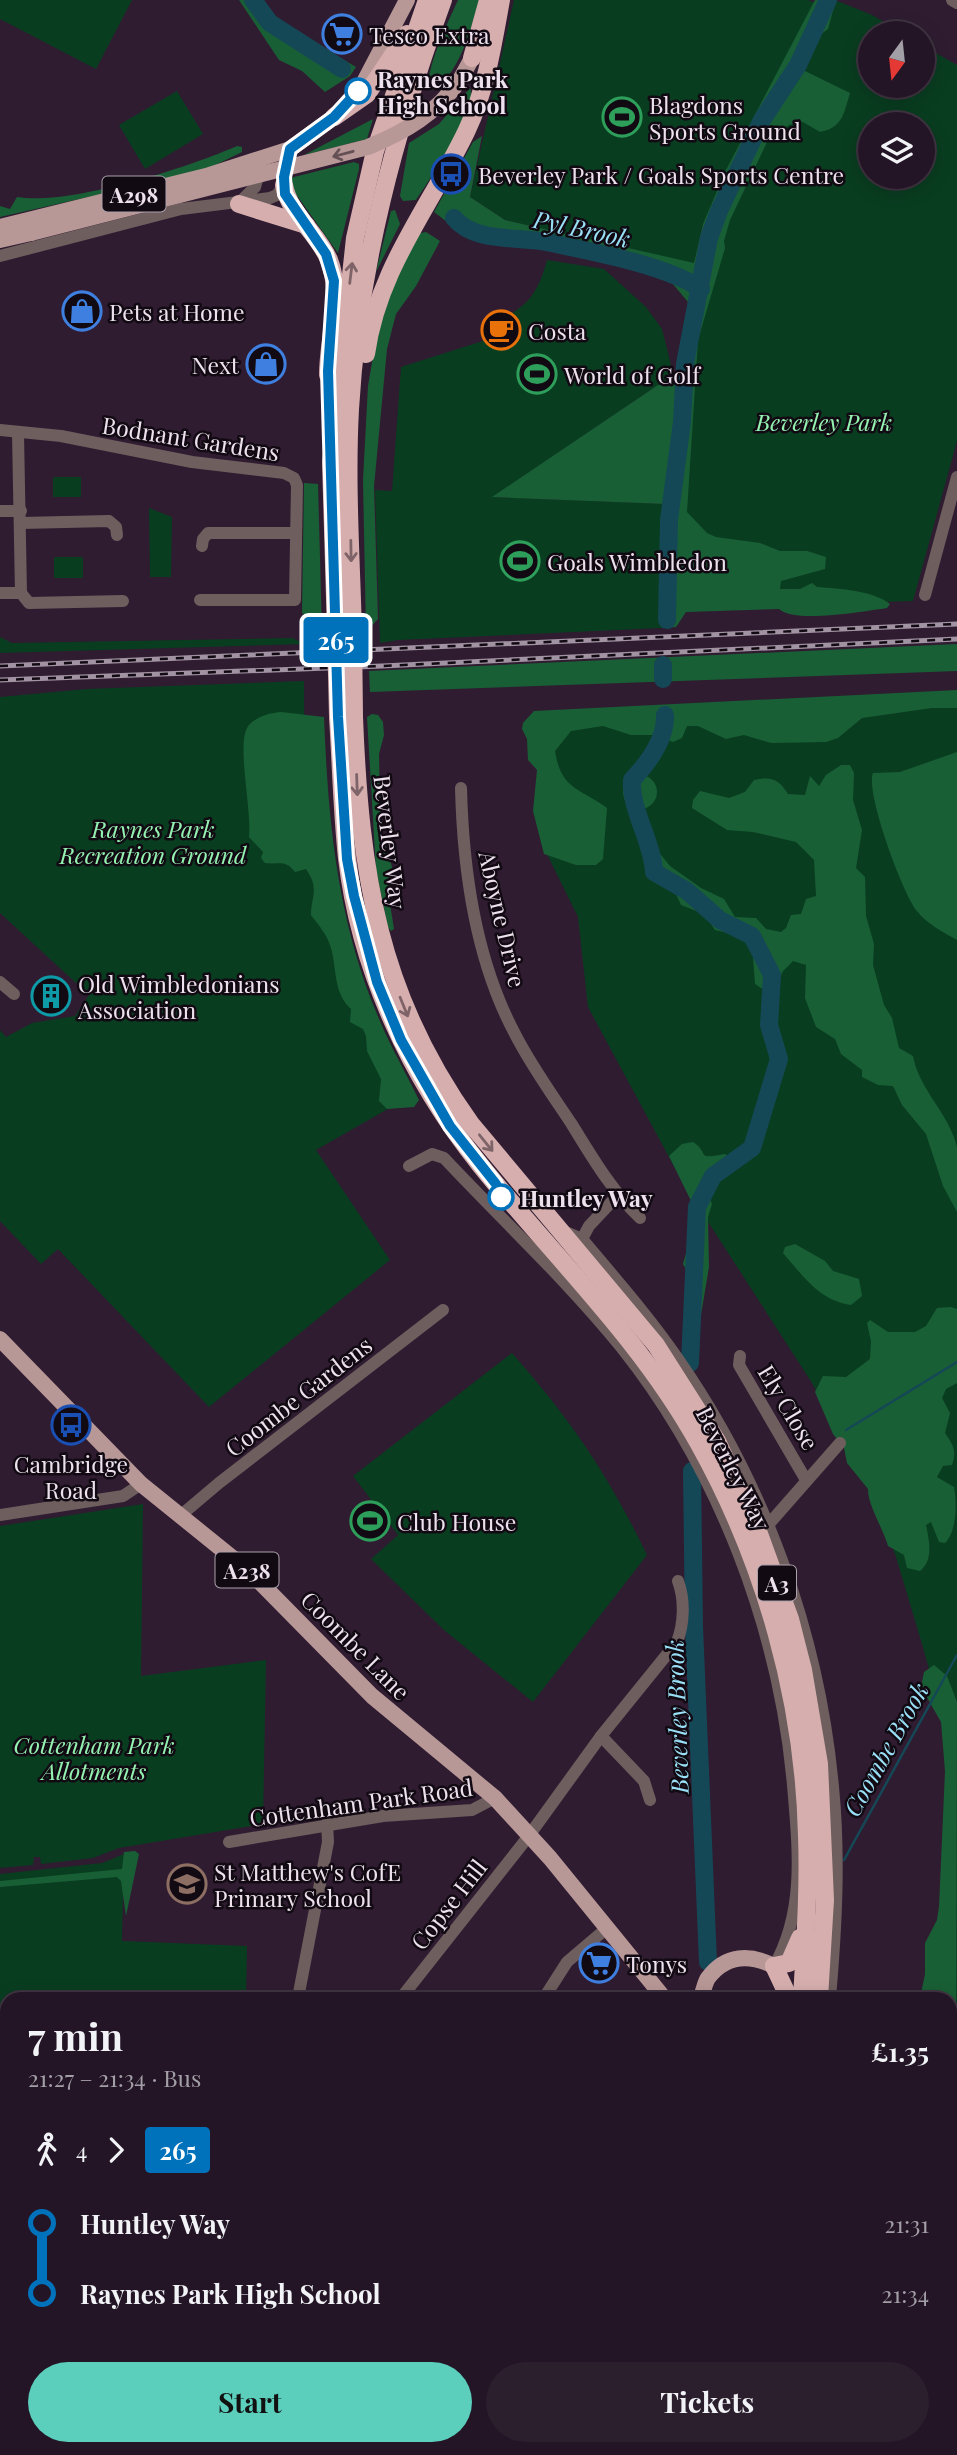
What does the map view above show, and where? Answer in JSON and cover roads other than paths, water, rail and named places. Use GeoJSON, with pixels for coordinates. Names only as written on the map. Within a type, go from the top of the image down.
{"type":"FeatureCollection","features":[{"type":"Feature","properties":{"kind":"highway","name":"Beverley Way"},"geometry":{"type":"LineString","coordinates":[[344,632],[353,382],[372,242],[415,77],[443,0]]}},
{"type":"Feature","properties":{"kind":"highway"},"geometry":{"type":"LineString","coordinates":[[472,58],[488,0]]}},
{"type":"Feature","properties":{"kind":"highway"},"geometry":{"type":"LineString","coordinates":[[349,483],[373,314],[399,249],[468,128],[486,72],[500,0]]}},
{"type":"Feature","properties":{"kind":"highway","name":"Beverley Way"},"geometry":{"type":"LineString","coordinates":[[419,2],[376,151],[355,238],[331,462],[344,632],[347,859],[354,896],[377,982],[401,1040],[431,1096],[450,1126],[496,1184],[642,1355],[699,1442],[734,1512],[773,1621],[795,1721],[806,1813],[807,1900],[802,1992]]}},
{"type":"Feature","properties":{"kind":"highway","name":"A298"},"geometry":{"type":"LineString","coordinates":[[334,117],[367,94],[419,2]]}},
{"type":"Feature","properties":{"kind":"highway"},"geometry":{"type":"LineString","coordinates":[[284,185],[285,194],[326,254],[334,281],[328,371],[331,462]]}},
{"type":"Feature","properties":{"kind":"highway"},"geometry":{"type":"LineString","coordinates":[[239,204],[306,225]]}},
{"type":"Feature","properties":{"kind":"highway","name":"Beverley Way"},"geometry":{"type":"LineString","coordinates":[[346,717],[364,857],[384,955],[404,1007],[445,1088],[479,1134],[629,1310],[689,1394],[744,1497],[782,1597],[803,1670],[822,1789],[825,1900],[819,1992]]}},
{"type":"Feature","properties":{"kind":"highway"},"geometry":{"type":"LineString","coordinates":[[786,1992],[774,1966],[785,1965],[795,1953],[807,1900]]}},
{"type":"Feature","properties":{"kind":"main road","name":"A298"},"geometry":{"type":"LineString","coordinates":[[0,240],[369,147],[408,129],[427,117],[460,80],[500,0]]}},
{"type":"Feature","properties":{"kind":"main road","name":"A298"},"geometry":{"type":"LineString","coordinates":[[0,227],[243,166],[290,149],[334,117]]}},
{"type":"Feature","properties":{"kind":"main road"},"geometry":{"type":"LineString","coordinates":[[284,185],[290,149]]}},
{"type":"Feature","properties":{"kind":"main road","name":"Coombe Lane"},"geometry":{"type":"LineString","coordinates":[[0,1339],[141,1484],[250,1573],[388,1710],[470,1773],[550,1858],[659,1992]]}},
{"type":"Feature","properties":{"kind":"main road"},"geometry":{"type":"LineString","coordinates":[[704,1992],[710,1975],[732,1960],[748,1957],[774,1966]]}},
{"type":"Feature","properties":{"kind":"street"},"geometry":{"type":"LineString","coordinates":[[952,0],[957,3]]}},
{"type":"Feature","properties":{"kind":"street"},"geometry":{"type":"LineString","coordinates":[[239,204],[255,187],[257,180],[255,172],[243,166]]}},
{"type":"Feature","properties":{"kind":"street"},"geometry":{"type":"LineString","coordinates":[[0,256],[181,209],[239,204],[275,197],[284,185]]}},
{"type":"Feature","properties":{"kind":"street","name":"Bodnant Gardens"},"geometry":{"type":"LineString","coordinates":[[0,430],[18,434],[50,435],[192,462],[284,473],[294,478],[297,485],[295,600],[200,600]]}},
{"type":"Feature","properties":{"kind":"street"},"geometry":{"type":"LineString","coordinates":[[18,434],[21,593],[29,603],[123,601]]}},
{"type":"Feature","properties":{"kind":"street"},"geometry":{"type":"LineString","coordinates":[[925,595],[952,524],[957,477]]}},
{"type":"Feature","properties":{"kind":"street"},"geometry":{"type":"LineString","coordinates":[[0,511],[21,517],[109,520],[116,527],[117,536]]}},
{"type":"Feature","properties":{"kind":"street"},"geometry":{"type":"LineString","coordinates":[[202,545],[203,538],[208,533],[296,533]]}},
{"type":"Feature","properties":{"kind":"street"},"geometry":{"type":"LineString","coordinates":[[0,593],[21,593]]}},
{"type":"Feature","properties":{"kind":"street","name":"Aboyne Drive"},"geometry":{"type":"LineString","coordinates":[[461,788],[462,827],[472,897],[502,1006],[537,1072],[617,1196],[640,1218]]}},
{"type":"Feature","properties":{"kind":"street"},"geometry":{"type":"LineString","coordinates":[[0,982],[14,994]]}},
{"type":"Feature","properties":{"kind":"street","name":"Beverley Way"},"geometry":{"type":"LineString","coordinates":[[409,1166],[432,1154],[444,1157],[579,1298],[646,1381],[712,1493],[739,1557],[766,1638],[784,1714],[796,1827],[797,1896],[786,1942],[774,1966]]}},
{"type":"Feature","properties":{"kind":"street","name":"Beverley Way"},"geometry":{"type":"LineString","coordinates":[[496,1184],[509,1210],[510,1224]]}},
{"type":"Feature","properties":{"kind":"street"},"geometry":{"type":"LineString","coordinates":[[582,1239],[589,1226],[617,1196]]}},
{"type":"Feature","properties":{"kind":"street","name":"Beverley Way"},"geometry":{"type":"LineString","coordinates":[[558,1228],[582,1239],[652,1324],[691,1378],[744,1471],[768,1525],[806,1635],[827,1733],[835,1824],[830,1992]]}},
{"type":"Feature","properties":{"kind":"street","name":"Coombe Gardens"},"geometry":{"type":"LineString","coordinates":[[180,1516],[443,1310]]}},
{"type":"Feature","properties":{"kind":"street","name":"Ely Close"},"geometry":{"type":"LineString","coordinates":[[740,1356],[739,1365],[806,1480]]}},
{"type":"Feature","properties":{"kind":"street"},"geometry":{"type":"LineString","coordinates":[[768,1525],[839,1443]]}},
{"type":"Feature","properties":{"kind":"street"},"geometry":{"type":"LineString","coordinates":[[0,1515],[123,1496],[141,1484]]}},
{"type":"Feature","properties":{"kind":"street","name":"Copse Hill"},"geometry":{"type":"LineString","coordinates":[[406,1992],[528,1837],[601,1736],[677,1642],[682,1630],[682,1591],[678,1581]]}},
{"type":"Feature","properties":{"kind":"street"},"geometry":{"type":"LineString","coordinates":[[601,1736],[645,1781],[650,1800]]}},
{"type":"Feature","properties":{"kind":"street","name":"Cottenham Park Road"},"geometry":{"type":"LineString","coordinates":[[229,1842],[327,1823],[435,1810],[472,1810],[495,1798]]}},
{"type":"Feature","properties":{"kind":"street"},"geometry":{"type":"LineString","coordinates":[[300,1992],[328,1842],[327,1823]]}},
{"type":"Feature","properties":{"kind":"street"},"geometry":{"type":"LineString","coordinates":[[548,1992],[567,1962],[607,1928]]}},
{"type":"Feature","properties":{"kind":"waterway","name":"Pyl Brook"},"geometry":{"type":"LineString","coordinates":[[253,0],[270,23],[342,69]]}},
{"type":"Feature","properties":{"kind":"waterway","name":"Beverley Brook"},"geometry":{"type":"LineString","coordinates":[[667,620],[669,520],[682,422],[685,364],[709,238],[762,120],[798,65],[828,0]]}},
{"type":"Feature","properties":{"kind":"waterway","name":"Pyl Brook"},"geometry":{"type":"LineString","coordinates":[[454,218],[463,226],[484,235],[546,242],[626,260],[668,273],[701,289]]}},
{"type":"Feature","properties":{"kind":"waterway","name":"Beverley Brook"},"geometry":{"type":"LineString","coordinates":[[663,665],[663,679]]}},
{"type":"Feature","properties":{"kind":"waterway","name":"Beverley Brook"},"geometry":{"type":"LineString","coordinates":[[665,715],[659,742],[632,780],[634,803],[650,849],[654,872],[687,891],[720,920],[752,936],[772,975],[769,1025],[779,1059],[752,1148],[713,1176],[697,1207],[690,1363]]}},
{"type":"Feature","properties":{"kind":"waterway"},"geometry":{"type":"LineString","coordinates":[[846,1430],[957,1362]]}},
{"type":"Feature","properties":{"kind":"waterway","name":"Beverley Brook"},"geometry":{"type":"LineString","coordinates":[[692,1471],[694,1627],[708,1962]]}},
{"type":"Feature","properties":{"kind":"waterway","name":"Coombe Brook"},"geometry":{"type":"LineString","coordinates":[[844,1860],[957,1655]]}},
{"type":"Feature","properties":{"kind":"railway"},"geometry":{"type":"LineString","coordinates":[[0,666],[957,624]]}},
{"type":"Feature","properties":{"kind":"railway"},"geometry":{"type":"LineString","coordinates":[[0,680],[382,666],[957,639]]}},
{"type":"Feature","properties":{"kind":"place","name":"Tesco Extra"},"geometry":{"type":"Point","coordinates":[342,34]}},
{"type":"Feature","properties":{"kind":"place","name":"Raynes Park High School"},"geometry":{"type":"Point","coordinates":[358,91]}},
{"type":"Feature","properties":{"kind":"place","name":"Blagdons Sports Ground"},"geometry":{"type":"Point","coordinates":[622,117]}},
{"type":"Feature","properties":{"kind":"place","name":"Beverley Park / Goals Sports Centre"},"geometry":{"type":"Point","coordinates":[451,174]}},
{"type":"Feature","properties":{"kind":"place","name":"Pets at Home"},"geometry":{"type":"Point","coordinates":[82,311]}},
{"type":"Feature","properties":{"kind":"place","name":"Costa"},"geometry":{"type":"Point","coordinates":[501,330]}},
{"type":"Feature","properties":{"kind":"place","name":"Next"},"geometry":{"type":"Point","coordinates":[266,364]}},
{"type":"Feature","properties":{"kind":"place","name":"World of Golf"},"geometry":{"type":"Point","coordinates":[537,374]}},
{"type":"Feature","properties":{"kind":"place","name":"Goals Wimbledon"},"geometry":{"type":"Point","coordinates":[520,561]}},
{"type":"Feature","properties":{"kind":"place","name":"Old Wimbledonians Association"},"geometry":{"type":"Point","coordinates":[51,996]}},
{"type":"Feature","properties":{"kind":"place","name":"Huntley Way"},"geometry":{"type":"Point","coordinates":[501,1197]}},
{"type":"Feature","properties":{"kind":"place","name":"Cambridge Road"},"geometry":{"type":"Point","coordinates":[71,1425]}},
{"type":"Feature","properties":{"kind":"place","name":"Club House"},"geometry":{"type":"Point","coordinates":[370,1521]}},
{"type":"Feature","properties":{"kind":"place","name":"St Matthew's CofE Primary School"},"geometry":{"type":"Point","coordinates":[187,1884]}},
{"type":"Feature","properties":{"kind":"place","name":"Tonys"},"geometry":{"type":"Point","coordinates":[599,1963]}},
{"type":"Feature","properties":{"kind":"park label","name":"Beverley Park"},"geometry":{"type":"Point","coordinates":[824,421]}},
{"type":"Feature","properties":{"kind":"park label","name":"Raynes Park Recreation Ground"},"geometry":{"type":"Point","coordinates":[153,841]}},
{"type":"Feature","properties":{"kind":"park label","name":"Cottenham Park Allotments"},"geometry":{"type":"Point","coordinates":[94,1757]}}]}
